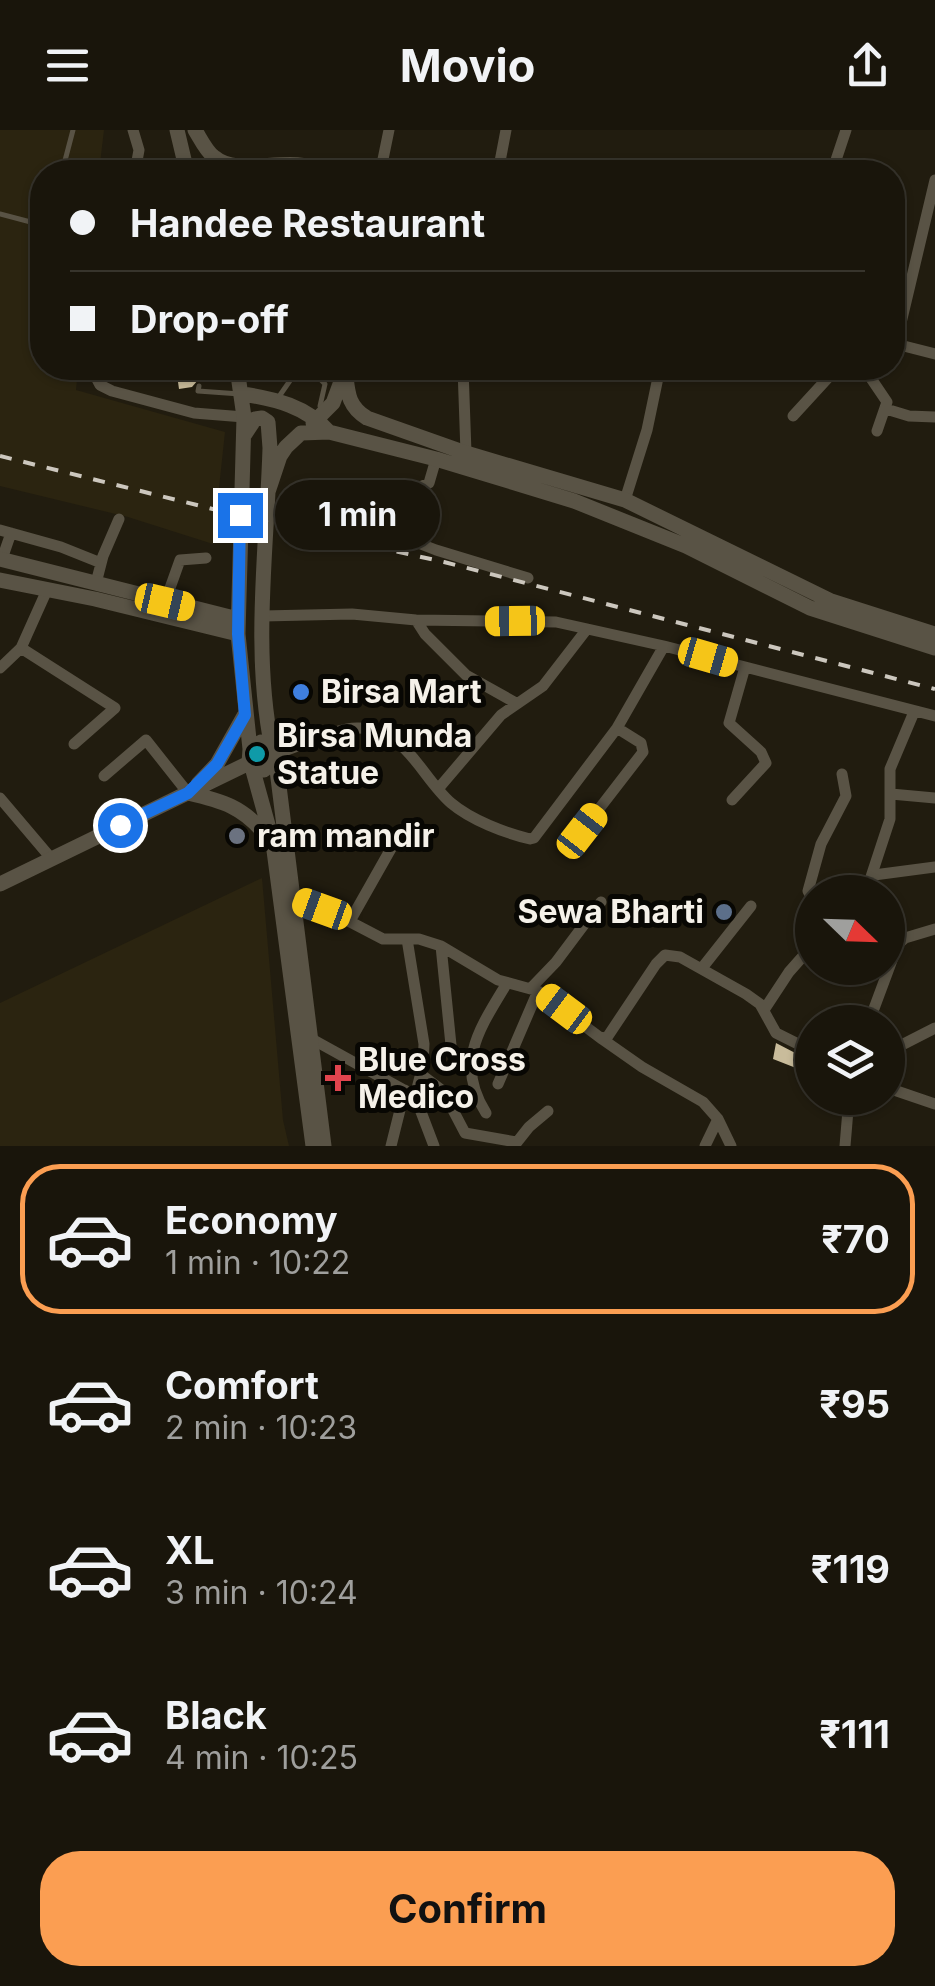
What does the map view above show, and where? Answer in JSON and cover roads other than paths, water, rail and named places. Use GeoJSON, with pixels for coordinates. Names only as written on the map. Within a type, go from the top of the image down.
{"type":"FeatureCollection","features":[{"type":"Feature","properties":{"kind":"main road"},"geometry":{"type":"LineString","coordinates":[[176,130],[184,160]]}},
{"type":"Feature","properties":{"kind":"main road"},"geometry":{"type":"LineString","coordinates":[[195,130],[220,160]]}},
{"type":"Feature","properties":{"kind":"main road"},"geometry":{"type":"LineString","coordinates":[[240,380],[244,417],[238,627],[245,715],[250,759],[273,843],[313,1146]]}},
{"type":"Feature","properties":{"kind":"main road"},"geometry":{"type":"LineString","coordinates":[[268,492],[280,456],[301,433],[320,422],[338,394],[342,380]]}},
{"type":"Feature","properties":{"kind":"main road"},"geometry":{"type":"LineString","coordinates":[[346,380],[349,402],[366,418],[466,453],[625,500],[814,594],[935,634]]}},
{"type":"Feature","properties":{"kind":"main road"},"geometry":{"type":"LineString","coordinates":[[243,394],[277,400],[320,422],[574,501],[686,546],[810,608],[935,648]]}},
{"type":"Feature","properties":{"kind":"main road"},"geometry":{"type":"LineString","coordinates":[[243,438],[255,420],[266,420],[270,448],[264,544],[266,721],[274,755],[324,1146]]}},
{"type":"Feature","properties":{"kind":"main road"},"geometry":{"type":"LineString","coordinates":[[1,559],[165,602],[238,627]]}},
{"type":"Feature","properties":{"kind":"main road"},"geometry":{"type":"LineString","coordinates":[[0,580],[238,627]]}},
{"type":"Feature","properties":{"kind":"main road"},"geometry":{"type":"LineString","coordinates":[[188,793],[217,764],[245,715]]}},
{"type":"Feature","properties":{"kind":"main road"},"geometry":{"type":"LineString","coordinates":[[0,884],[188,793],[250,759],[261,742],[274,755]]}},
{"type":"Feature","properties":{"kind":"main road"},"geometry":{"type":"LineString","coordinates":[[250,759],[264,770],[274,755]]}},
{"type":"Feature","properties":{"kind":"main road"},"geometry":{"type":"LineString","coordinates":[[188,793],[236,807],[250,816],[273,843]]}},
{"type":"Feature","properties":{"kind":"street"},"geometry":{"type":"LineString","coordinates":[[133,130],[140,150],[138,160]]}},
{"type":"Feature","properties":{"kind":"street"},"geometry":{"type":"LineString","coordinates":[[383,160],[389,130]]}},
{"type":"Feature","properties":{"kind":"street"},"geometry":{"type":"LineString","coordinates":[[500,160],[506,130]]}},
{"type":"Feature","properties":{"kind":"street"},"geometry":{"type":"LineString","coordinates":[[836,160],[846,130]]}},
{"type":"Feature","properties":{"kind":"street"},"geometry":{"type":"LineString","coordinates":[[905,299],[935,180]]}},
{"type":"Feature","properties":{"kind":"street"},"geometry":{"type":"LineString","coordinates":[[918,245],[935,249]]}},
{"type":"Feature","properties":{"kind":"street"},"geometry":{"type":"LineString","coordinates":[[905,347],[935,354]]}},
{"type":"Feature","properties":{"kind":"street"},"geometry":{"type":"LineString","coordinates":[[97,380],[112,391],[194,413],[244,417]]}},
{"type":"Feature","properties":{"kind":"street"},"geometry":{"type":"LineString","coordinates":[[463,380],[466,453]]}},
{"type":"Feature","properties":{"kind":"street"},"geometry":{"type":"LineString","coordinates":[[625,500],[657,380]]}},
{"type":"Feature","properties":{"kind":"street"},"geometry":{"type":"LineString","coordinates":[[794,416],[826,380]]}},
{"type":"Feature","properties":{"kind":"street"},"geometry":{"type":"LineString","coordinates":[[873,380],[884,394],[886,409],[877,431]]}},
{"type":"Feature","properties":{"kind":"street"},"geometry":{"type":"LineString","coordinates":[[886,409],[909,416],[935,417]]}},
{"type":"Feature","properties":{"kind":"street"},"geometry":{"type":"LineString","coordinates":[[436,458],[428,483],[406,491],[394,508],[390,532],[528,578]]}},
{"type":"Feature","properties":{"kind":"street"},"geometry":{"type":"LineString","coordinates":[[96,583],[120,519]]}},
{"type":"Feature","properties":{"kind":"street"},"geometry":{"type":"LineString","coordinates":[[1,559],[5,531],[101,563]]}},
{"type":"Feature","properties":{"kind":"street"},"geometry":{"type":"LineString","coordinates":[[165,602],[180,560],[206,558]]}},
{"type":"Feature","properties":{"kind":"street"},"geometry":{"type":"LineString","coordinates":[[0,668],[21,648],[48,590]]}},
{"type":"Feature","properties":{"kind":"street"},"geometry":{"type":"LineString","coordinates":[[263,616],[352,614],[416,620],[538,620],[664,646],[935,716]]}},
{"type":"Feature","properties":{"kind":"street"},"geometry":{"type":"LineString","coordinates":[[416,620],[424,634],[466,676],[516,703]]}},
{"type":"Feature","properties":{"kind":"street"},"geometry":{"type":"LineString","coordinates":[[438,790],[501,715],[544,686],[587,629]]}},
{"type":"Feature","properties":{"kind":"street"},"geometry":{"type":"LineString","coordinates":[[274,755],[350,728],[368,729],[408,750],[438,790],[469,815],[530,840],[616,728],[664,646]]}},
{"type":"Feature","properties":{"kind":"street"},"geometry":{"type":"LineString","coordinates":[[21,648],[115,708],[74,744]]}},
{"type":"Feature","properties":{"kind":"street"},"geometry":{"type":"LineString","coordinates":[[732,800],[766,764],[761,752],[729,722],[744,667]]}},
{"type":"Feature","properties":{"kind":"street"},"geometry":{"type":"LineString","coordinates":[[914,712],[890,768],[890,819],[874,875],[935,867]]}},
{"type":"Feature","properties":{"kind":"street"},"geometry":{"type":"LineString","coordinates":[[582,831],[643,752],[641,743],[616,728]]}},
{"type":"Feature","properties":{"kind":"street"},"geometry":{"type":"LineString","coordinates":[[104,776],[146,740],[188,793]]}},
{"type":"Feature","properties":{"kind":"street"},"geometry":{"type":"LineString","coordinates":[[812,875],[821,844],[846,796],[842,774]]}},
{"type":"Feature","properties":{"kind":"street"},"geometry":{"type":"LineString","coordinates":[[891,794],[935,798]]}},
{"type":"Feature","properties":{"kind":"street"},"geometry":{"type":"LineString","coordinates":[[0,798],[50,857]]}},
{"type":"Feature","properties":{"kind":"street"},"geometry":{"type":"LineString","coordinates":[[350,921],[397,838]]}},
{"type":"Feature","properties":{"kind":"street"},"geometry":{"type":"LineString","coordinates":[[293,898],[383,939],[419,938],[441,946],[507,983],[535,989],[642,1067],[703,1102],[718,1119],[730,1146]]}},
{"type":"Feature","properties":{"kind":"street"},"geometry":{"type":"LineString","coordinates":[[498,1084],[535,989],[600,902]]}},
{"type":"Feature","properties":{"kind":"street"},"geometry":{"type":"LineString","coordinates":[[702,968],[750,906]]}},
{"type":"Feature","properties":{"kind":"street"},"geometry":{"type":"LineString","coordinates":[[875,1005],[898,944],[905,938],[935,930]]}},
{"type":"Feature","properties":{"kind":"street"},"geometry":{"type":"LineString","coordinates":[[391,1146],[410,1093],[422,1074],[424,1044],[407,939]]}},
{"type":"Feature","properties":{"kind":"street"},"geometry":{"type":"LineString","coordinates":[[441,946],[451,1044]]}},
{"type":"Feature","properties":{"kind":"street"},"geometry":{"type":"LineString","coordinates":[[602,1039],[665,955],[674,954],[756,1000],[776,1033],[795,1042]]}},
{"type":"Feature","properties":{"kind":"street"},"geometry":{"type":"LineString","coordinates":[[764,1010],[795,964]]}},
{"type":"Feature","properties":{"kind":"street"},"geometry":{"type":"LineString","coordinates":[[486,1113],[471,1087],[471,1065],[485,1020],[507,983]]}},
{"type":"Feature","properties":{"kind":"street"},"geometry":{"type":"LineString","coordinates":[[905,1043],[935,1028]]}},
{"type":"Feature","properties":{"kind":"street"},"geometry":{"type":"LineString","coordinates":[[310,1038],[410,1093],[434,1146]]}},
{"type":"Feature","properties":{"kind":"street"},"geometry":{"type":"LineString","coordinates":[[422,1074],[443,1091],[465,1133],[515,1144],[548,1112]]}},
{"type":"Feature","properties":{"kind":"street"},"geometry":{"type":"LineString","coordinates":[[905,1094],[935,1104]]}},
{"type":"Feature","properties":{"kind":"street"},"geometry":{"type":"LineString","coordinates":[[845,1146],[848,1115]]}},
{"type":"Feature","properties":{"kind":"street"},"geometry":{"type":"LineString","coordinates":[[705,1146],[718,1119]]}},
{"type":"Feature","properties":{"kind":"lane"},"geometry":{"type":"LineString","coordinates":[[65,160],[72,130]]}},
{"type":"Feature","properties":{"kind":"lane"},"geometry":{"type":"LineString","coordinates":[[0,214],[30,222]]}},
{"type":"Feature","properties":{"kind":"lane"},"geometry":{"type":"LineString","coordinates":[[277,400],[291,380]]}},
{"type":"Feature","properties":{"kind":"lane"},"geometry":{"type":"LineString","coordinates":[[320,422],[325,384],[321,380]]}},
{"type":"Feature","properties":{"kind":"lane"},"geometry":{"type":"LineString","coordinates":[[198,386],[198,392],[243,394]]}},
{"type":"Feature","properties":{"kind":"railway"},"geometry":{"type":"LineString","coordinates":[[0,456],[444,562],[935,689]]}},
{"type":"Feature","properties":{"kind":"place","name":"Birsa Mart"},"geometry":{"type":"Point","coordinates":[301,692]}},
{"type":"Feature","properties":{"kind":"place","name":"Birsa Munda Statue"},"geometry":{"type":"Point","coordinates":[257,754]}},
{"type":"Feature","properties":{"kind":"place","name":"ram mandir"},"geometry":{"type":"Point","coordinates":[237,836]}},
{"type":"Feature","properties":{"kind":"place","name":"Sewa Bharti"},"geometry":{"type":"Point","coordinates":[724,912]}},
{"type":"Feature","properties":{"kind":"place","name":"Blue Cross Medico"},"geometry":{"type":"Point","coordinates":[338,1078]}}]}
